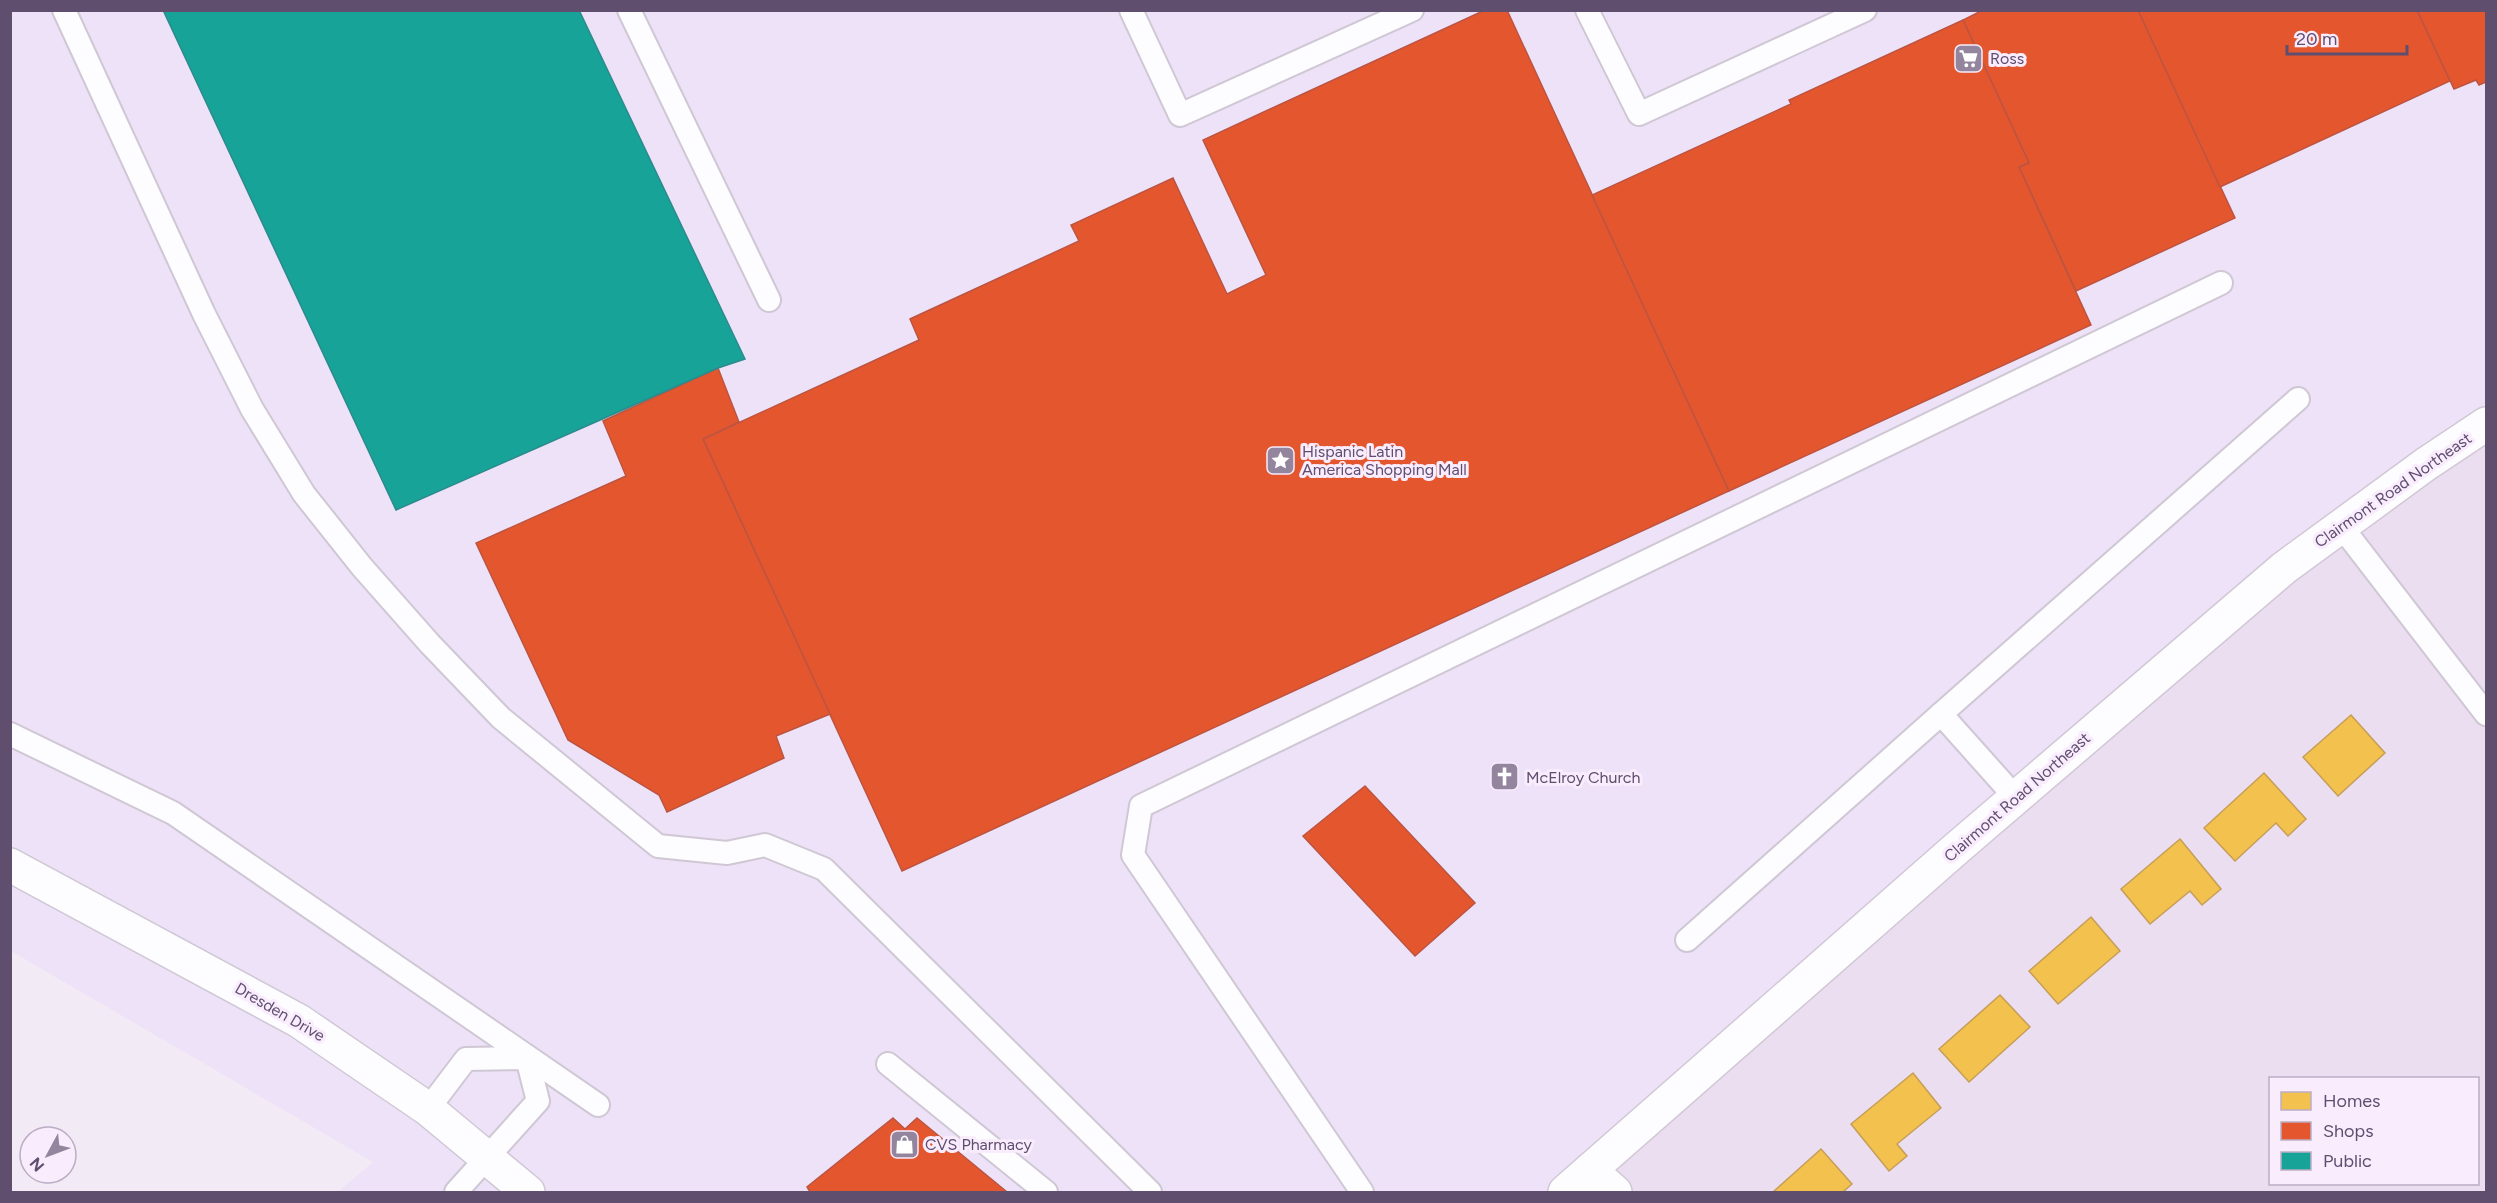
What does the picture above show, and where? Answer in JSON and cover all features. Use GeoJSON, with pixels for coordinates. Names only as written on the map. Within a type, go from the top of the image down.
{"type":"FeatureCollection","features":[{"type":"Feature","properties":{"kind":"main road","name":"Clairmont Road Northeast"},"geometry":{"type":"LineString","coordinates":[[1565,1192],[2016,798],[2284,568],[2426,464],[2487,424]]}},
{"type":"Feature","properties":{"kind":"main road","name":"Dresden Drive"},"geometry":{"type":"LineString","coordinates":[[10,865],[299,1021],[428,1109],[528,1192]]}},
{"type":"Feature","properties":{"kind":"main road"},"geometry":{"type":"LineString","coordinates":[[1590,1170],[1615,1192]]}},
{"type":"Feature","properties":{"kind":"lane"},"geometry":{"type":"LineString","coordinates":[[64,10],[199,304],[252,409],[304,494],[362,567],[430,644],[501,718],[658,846],[727,853],[765,845],[824,869],[1150,1192]]}},
{"type":"Feature","properties":{"kind":"lane"},"geometry":{"type":"LineString","coordinates":[[629,10],[769,300]]}},
{"type":"Feature","properties":{"kind":"lane"},"geometry":{"type":"LineString","coordinates":[[1131,10],[1180,115],[1412,10]]}},
{"type":"Feature","properties":{"kind":"lane"},"geometry":{"type":"LineString","coordinates":[[1587,10],[1639,114],[1865,10]]}},
{"type":"Feature","properties":{"kind":"lane"},"geometry":{"type":"LineString","coordinates":[[1362,1192],[1132,855],[1141,806],[2222,284]]}},
{"type":"Feature","properties":{"kind":"lane"},"geometry":{"type":"LineString","coordinates":[[1687,940],[2298,399]]}},
{"type":"Feature","properties":{"kind":"lane"},"geometry":{"type":"LineString","coordinates":[[2341,526],[2487,714]]}},
{"type":"Feature","properties":{"kind":"lane"},"geometry":{"type":"LineString","coordinates":[[1941,714],[2016,798]]}},
{"type":"Feature","properties":{"kind":"lane"},"geometry":{"type":"LineString","coordinates":[[10,734],[173,813],[598,1105]]}},
{"type":"Feature","properties":{"kind":"lane"},"geometry":{"type":"LineString","coordinates":[[428,1109],[466,1059],[528,1058]]}},
{"type":"Feature","properties":{"kind":"lane"},"geometry":{"type":"LineString","coordinates":[[456,1192],[489,1159],[538,1101],[528,1058]]}},
{"type":"Feature","properties":{"kind":"lane"},"geometry":{"type":"LineString","coordinates":[[888,1064],[1046,1192]]}},
{"type":"Feature","properties":{"kind":"shaded area"},"geometry":{"type":"Polygon","coordinates":[[[11,11],[2486,11],[2486,436],[2281,562],[1585,1192],[338,1192],[373,1162],[11,951],[11,11]]]}},
{"type":"Feature","properties":{"kind":"shaded area"},"geometry":{"type":"Polygon","coordinates":[[[2486,436],[2486,1192],[1585,1192],[2281,562],[2486,436]]]}},
{"type":"Feature","properties":{"kind":"building: Homes"},"geometry":{"type":"Polygon","coordinates":[[[2351,715],[2385,753],[2338,796],[2303,757],[2351,715]]]}},
{"type":"Feature","properties":{"kind":"building: Homes"},"geometry":{"type":"Polygon","coordinates":[[[2264,773],[2306,819],[2288,836],[2276,823],[2235,861],[2204,828],[2264,773]]]}},
{"type":"Feature","properties":{"kind":"building: Homes"},"geometry":{"type":"Polygon","coordinates":[[[2180,839],[2221,889],[2202,905],[2190,891],[2150,924],[2121,889],[2180,839]]]}},
{"type":"Feature","properties":{"kind":"building: Homes"},"geometry":{"type":"Polygon","coordinates":[[[2091,917],[2120,951],[2058,1004],[2029,971],[2091,917]]]}},
{"type":"Feature","properties":{"kind":"building: Homes"},"geometry":{"type":"Polygon","coordinates":[[[2000,995],[2030,1027],[1969,1082],[1939,1049],[2000,995]]]}},
{"type":"Feature","properties":{"kind":"building: Homes"},"geometry":{"type":"Polygon","coordinates":[[[1913,1073],[1941,1108],[1897,1144],[1907,1156],[1889,1171],[1851,1124],[1913,1073]]]}},
{"type":"Feature","properties":{"kind":"building: Homes"},"geometry":{"type":"Polygon","coordinates":[[[1821,1149],[1852,1184],[1843,1192],[1773,1192],[1821,1149]]]}},
{"type":"Feature","properties":{"kind":"building: Shops"},"geometry":{"type":"Polygon","coordinates":[[[1485,10],[1507,10],[1729,491],[902,871],[703,439],[919,340],[910,319],[1079,241],[1071,225],[1173,178],[1227,294],[1266,275],[1203,140],[1485,10]]]}},
{"type":"Feature","properties":{"kind":"building: Shops"},"geometry":{"type":"Polygon","coordinates":[[[1983,10],[2138,10],[2235,218],[2076,291],[2019,167],[2029,163],[1963,20],[1983,10]]]}},
{"type":"Feature","properties":{"kind":"building: Shops"},"geometry":{"type":"Polygon","coordinates":[[[2138,10],[2417,10],[2450,81],[2220,187],[2138,10]]]}},
{"type":"Feature","properties":{"kind":"building: Shops"},"geometry":{"type":"Polygon","coordinates":[[[2417,10],[2486,10],[2486,82],[2479,85],[2476,80],[2454,89],[2417,10]]]}},
{"type":"Feature","properties":{"kind":"building: Shops"},"geometry":{"type":"Polygon","coordinates":[[[1963,20],[2029,163],[2019,167],[2091,325],[1729,491],[1592,195],[1791,104],[1789,100],[1963,20]]]}},
{"type":"Feature","properties":{"kind":"building: Shops"},"geometry":{"type":"Polygon","coordinates":[[[718,368],[739,422],[703,439],[830,714],[776,736],[784,758],[667,812],[659,795],[568,740],[476,543],[626,476],[603,421],[718,368]]]}},
{"type":"Feature","properties":{"kind":"building: Shops"},"geometry":{"type":"Polygon","coordinates":[[[1365,786],[1475,903],[1415,956],[1303,836],[1365,786]]]}},
{"type":"Feature","properties":{"kind":"building: Shops","name":"CVS Pharmacy"},"geometry":{"type":"Polygon","coordinates":[[[893,1118],[905,1129],[917,1118],[1007,1192],[810,1192],[807,1187],[893,1118]]]}},
{"type":"Feature","properties":{"kind":"building: Public"},"geometry":{"type":"Polygon","coordinates":[[[163,10],[579,10],[745,359],[718,368],[396,510],[163,10]]]}},
{"type":"Feature","properties":{"kind":"place","name":"Ross"},"geometry":{"type":"Point","coordinates":[1969,58]}},
{"type":"Feature","properties":{"kind":"place","name":"Hispanic Latin America Shopping Mall"},"geometry":{"type":"Point","coordinates":[1281,460]}},
{"type":"Feature","properties":{"kind":"place","name":"McElroy Church"},"geometry":{"type":"Point","coordinates":[1505,777]}},
{"type":"Feature","properties":{"kind":"place","name":"CVS Pharmacy"},"geometry":{"type":"Point","coordinates":[904,1144]}}]}
